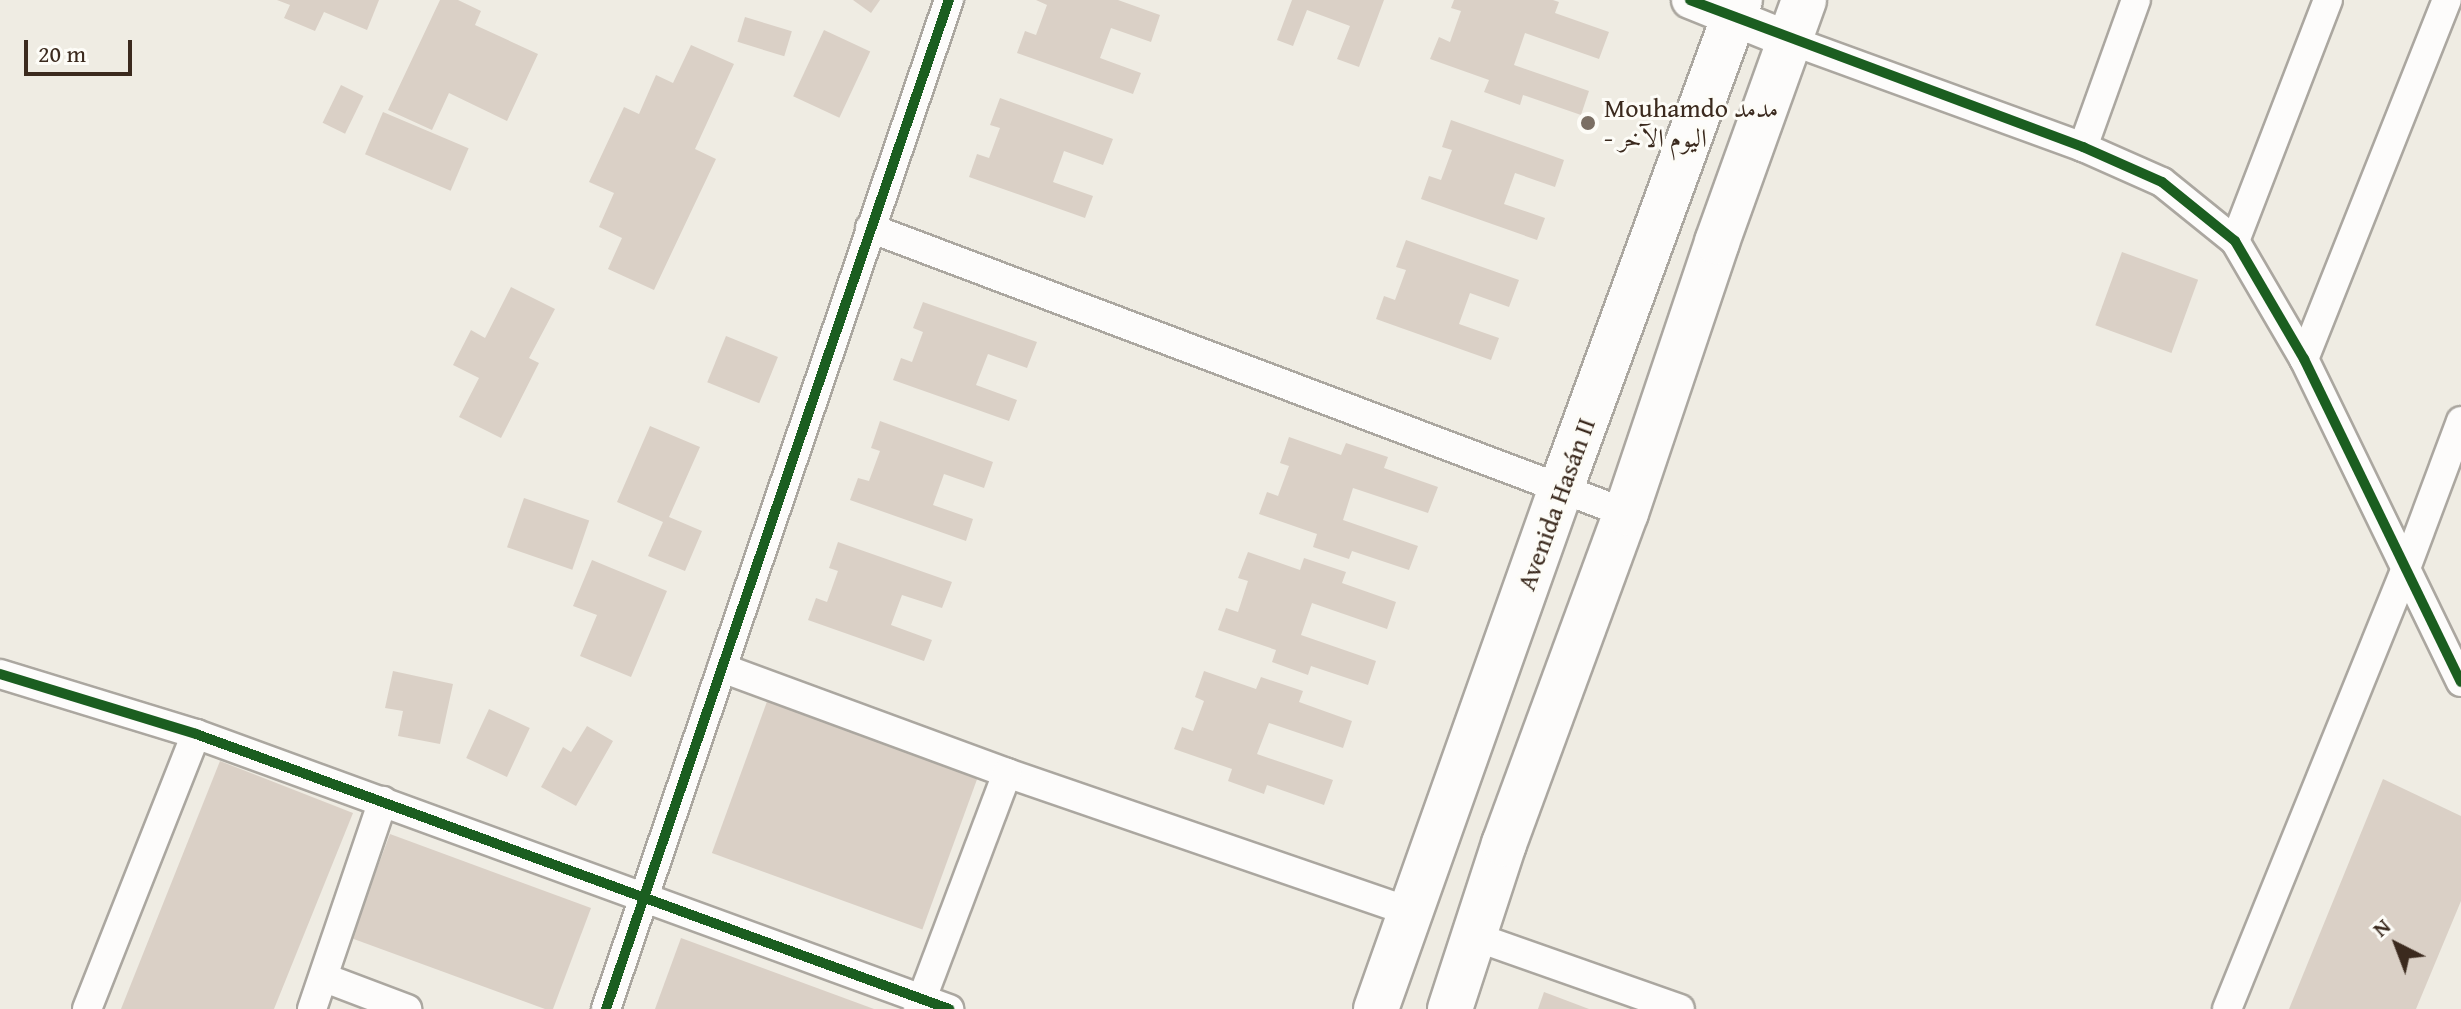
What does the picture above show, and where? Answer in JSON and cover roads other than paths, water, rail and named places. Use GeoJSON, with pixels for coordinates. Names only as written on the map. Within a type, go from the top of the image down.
{"type":"FeatureCollection","features":[{"type":"Feature","properties":{"kind":"main road"},"geometry":{"type":"LineString","coordinates":[[1450,1009],[1504,844],[1626,513],[1691,316],[1804,0]]}},
{"type":"Feature","properties":{"kind":"main road","name":"Avenida Hasán II"},"geometry":{"type":"LineString","coordinates":[[1376,1009],[1560,491],[1737,9]]}},
{"type":"Feature","properties":{"kind":"street"},"geometry":{"type":"LineString","coordinates":[[606,1009],[949,0]]}},
{"type":"Feature","properties":{"kind":"street"},"geometry":{"type":"LineString","coordinates":[[1690,0],[1737,9],[1789,40],[2083,147],[2162,182],[2235,241],[2304,359],[2461,682]]}},
{"type":"Feature","properties":{"kind":"street"},"geometry":{"type":"LineString","coordinates":[[2083,147],[2136,0]]}},
{"type":"Feature","properties":{"kind":"street"},"geometry":{"type":"LineString","coordinates":[[2235,241],[2328,0]]}},
{"type":"Feature","properties":{"kind":"street"},"geometry":{"type":"LineString","coordinates":[[2304,359],[2447,0]]}},
{"type":"Feature","properties":{"kind":"street"},"geometry":{"type":"LineString","coordinates":[[870,228],[1560,491],[1626,513]]}},
{"type":"Feature","properties":{"kind":"street"},"geometry":{"type":"LineString","coordinates":[[2227,1009],[2405,571],[2461,421]]}},
{"type":"Feature","properties":{"kind":"street"},"geometry":{"type":"LineString","coordinates":[[722,668],[1007,773],[1411,912]]}},
{"type":"Feature","properties":{"kind":"street"},"geometry":{"type":"LineString","coordinates":[[0,674],[196,734],[383,801],[920,1004],[949,1009]]}},
{"type":"Feature","properties":{"kind":"street"},"geometry":{"type":"LineString","coordinates":[[87,1009],[196,734]]}},
{"type":"Feature","properties":{"kind":"street"},"geometry":{"type":"LineString","coordinates":[[920,1004],[1007,773]]}},
{"type":"Feature","properties":{"kind":"street"},"geometry":{"type":"LineString","coordinates":[[312,1009],[383,801]]}},
{"type":"Feature","properties":{"kind":"street"},"geometry":{"type":"LineString","coordinates":[[1476,937],[1680,1009]]}},
{"type":"Feature","properties":{"kind":"street"},"geometry":{"type":"LineString","coordinates":[[325,978],[407,1009]]}},
{"type":"Feature","properties":{"kind":"place","name":"Mouhamdo مدمد - اليوم الآخر"},"geometry":{"type":"Point","coordinates":[1588,123]}}]}
